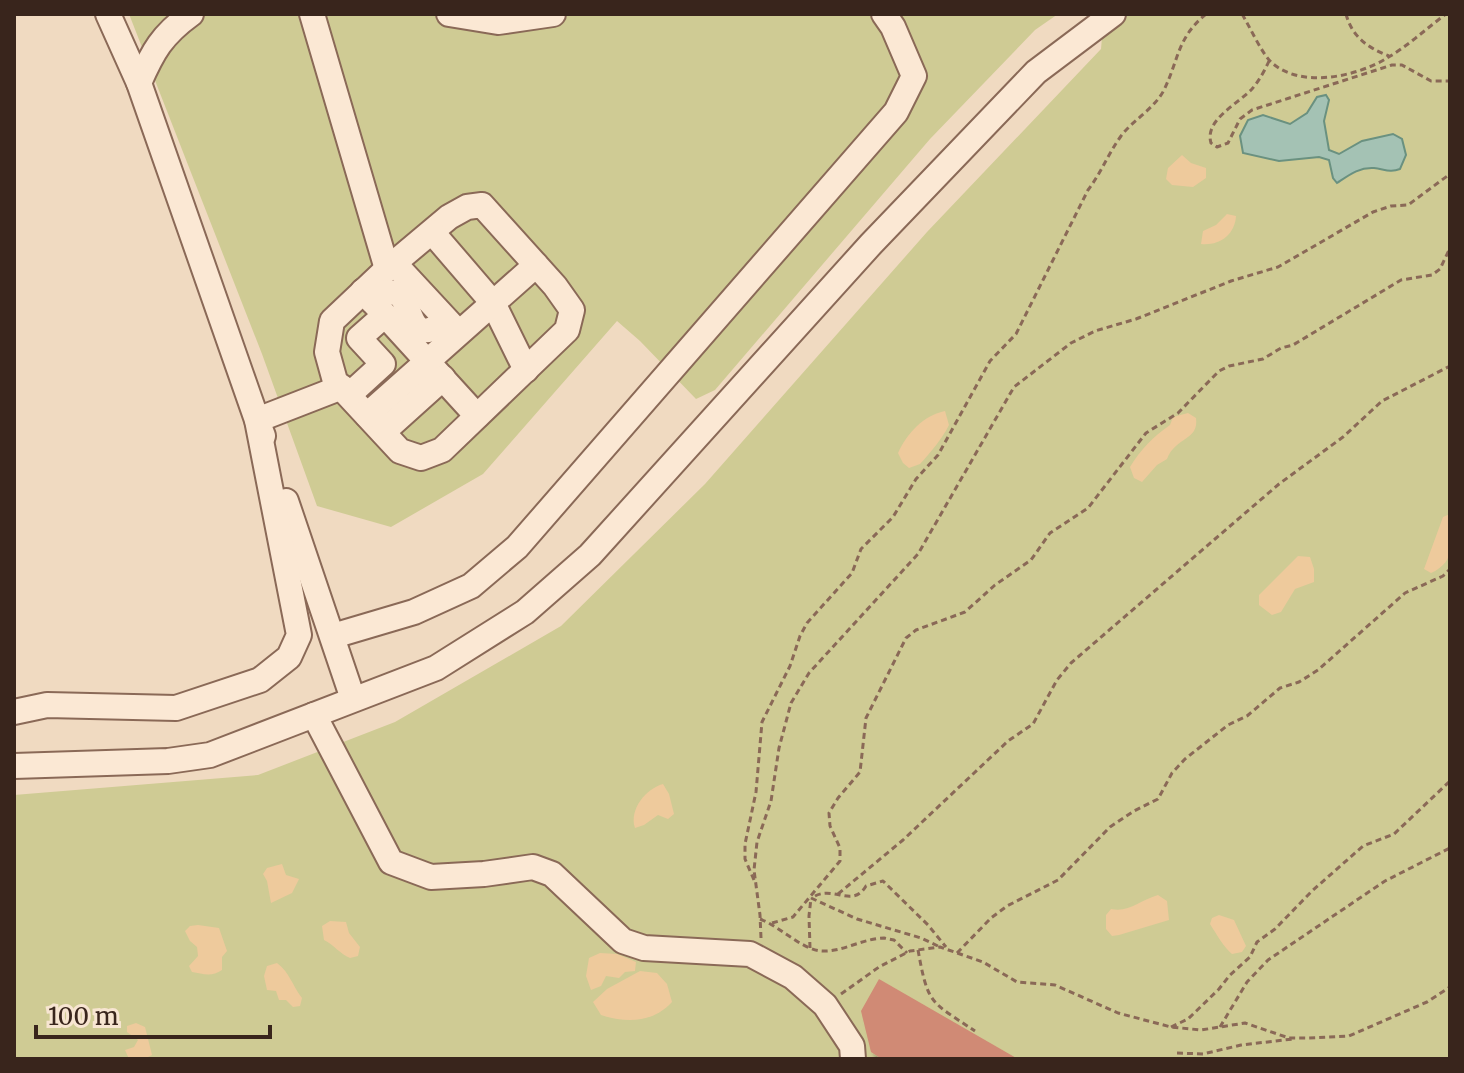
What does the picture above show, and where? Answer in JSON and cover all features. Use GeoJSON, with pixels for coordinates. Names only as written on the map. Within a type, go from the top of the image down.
{"type":"FeatureCollection","features":[{"type":"Feature","properties":{"kind":"street"},"geometry":{"type":"LineString","coordinates":[[108,14],[139,83],[353,699]]}},
{"type":"Feature","properties":{"kind":"street"},"geometry":{"type":"LineString","coordinates":[[139,83],[152,51],[191,14]]}},
{"type":"Feature","properties":{"kind":"street"},"geometry":{"type":"LineString","coordinates":[[312,14],[391,266],[453,327]]}},
{"type":"Feature","properties":{"kind":"street"},"geometry":{"type":"LineString","coordinates":[[449,14],[498,22],[553,14]]}},
{"type":"Feature","properties":{"kind":"street"},"geometry":{"type":"LineString","coordinates":[[333,636],[414,612],[471,586],[517,547],[896,112],[914,76],[893,27],[884,14]]}},
{"type":"Feature","properties":{"kind":"street"},"geometry":{"type":"LineString","coordinates":[[14,766],[168,761],[210,755],[436,668],[525,612],[590,555],[950,160],[1036,72],[1113,14]]}},
{"type":"Feature","properties":{"kind":"street"},"geometry":{"type":"LineString","coordinates":[[257,420],[346,391],[383,364],[359,338],[373,302],[391,266],[467,207],[482,205],[536,265],[572,310],[567,330],[442,450],[421,458],[400,451],[346,391],[335,381],[327,352],[332,321],[373,302],[381,293],[394,291],[402,296],[414,325],[424,330],[453,327],[493,303],[536,265]]}},
{"type":"Feature","properties":{"kind":"street"},"geometry":{"type":"LineString","coordinates":[[432,232],[493,303],[526,370]]}},
{"type":"Feature","properties":{"kind":"street"},"geometry":{"type":"LineString","coordinates":[[373,302],[477,416]]}},
{"type":"Feature","properties":{"kind":"street"},"geometry":{"type":"LineString","coordinates":[[375,424],[422,409],[453,327]]}},
{"type":"Feature","properties":{"kind":"street"},"geometry":{"type":"LineString","coordinates":[[375,424],[435,369]]}},
{"type":"Feature","properties":{"kind":"street"},"geometry":{"type":"LineString","coordinates":[[14,712],[47,705],[176,708],[260,680],[289,657],[299,635],[257,420]]}},
{"type":"Feature","properties":{"kind":"street"},"geometry":{"type":"LineString","coordinates":[[314,715],[391,862],[431,877],[533,867],[552,874],[623,941],[644,948],[750,954],[793,977],[825,1005],[852,1046],[853,1059]]}},
{"type":"Feature","properties":{"kind":"path"},"geometry":{"type":"LineString","coordinates":[[756,886],[745,859],[745,844],[756,792],[762,722],[790,666],[800,636],[807,623],[852,573],[861,549],[893,517],[916,479],[938,455],[990,361],[1016,334],[1109,153],[1163,93],[1189,28],[1206,14]]}},
{"type":"Feature","properties":{"kind":"path"},"geometry":{"type":"LineString","coordinates":[[1242,14],[1269,61],[1287,72],[1311,78],[1361,70],[1389,56],[1446,14]]}},
{"type":"Feature","properties":{"kind":"path"},"geometry":{"type":"LineString","coordinates":[[1346,14],[1352,31],[1362,42],[1389,56]]}},
{"type":"Feature","properties":{"kind":"path"},"geometry":{"type":"LineString","coordinates":[[1269,61],[1254,86],[1215,122],[1209,136],[1211,143],[1217,147],[1228,143],[1240,119],[1252,110],[1392,65],[1402,65],[1431,81],[1450,81]]}},
{"type":"Feature","properties":{"kind":"path"},"geometry":{"type":"LineString","coordinates":[[757,958],[760,919],[754,870],[757,842],[771,801],[779,748],[791,703],[809,673],[918,554],[1014,387],[1071,343],[1095,331],[1278,267],[1373,212],[1408,205],[1450,174]]}},
{"type":"Feature","properties":{"kind":"path"},"geometry":{"type":"LineString","coordinates":[[772,923],[793,917],[840,861],[840,848],[830,826],[829,813],[860,772],[866,718],[906,638],[916,630],[965,612],[995,585],[1031,560],[1050,533],[1088,508],[1146,433],[1178,413],[1219,371],[1263,359],[1293,345],[1401,280],[1432,275],[1440,269],[1450,248]]}},
{"type":"Feature","properties":{"kind":"path"},"geometry":{"type":"LineString","coordinates":[[838,894],[903,840],[1008,741],[1033,724],[1057,680],[1071,663],[1279,484],[1343,437],[1382,401],[1450,366]]}},
{"type":"Feature","properties":{"kind":"path"},"geometry":{"type":"LineString","coordinates":[[957,953],[991,918],[1007,906],[1058,880],[1110,827],[1158,799],[1172,773],[1185,759],[1228,725],[1247,716],[1280,688],[1299,682],[1318,670],[1405,593],[1443,576],[1450,569]]}},
{"type":"Feature","properties":{"kind":"path"},"geometry":{"type":"LineString","coordinates":[[1171,1027],[1188,1019],[1250,957],[1257,942],[1275,929],[1332,873],[1363,846],[1394,834],[1450,781]]}},
{"type":"Feature","properties":{"kind":"path"},"geometry":{"type":"LineString","coordinates":[[1220,1027],[1247,982],[1268,960],[1385,881],[1450,848]]}},
{"type":"Feature","properties":{"kind":"path"},"geometry":{"type":"LineString","coordinates":[[811,898],[823,891],[853,897],[866,886],[883,881],[949,950]]}},
{"type":"Feature","properties":{"kind":"path"},"geometry":{"type":"LineString","coordinates":[[811,898],[857,919],[921,938],[983,962],[1017,982],[1055,985],[1118,1013],[1171,1027],[1201,1030],[1245,1023],[1289,1038],[1349,1036],[1427,1002],[1450,987]]}},
{"type":"Feature","properties":{"kind":"path"},"geometry":{"type":"LineString","coordinates":[[810,948],[811,898]]}},
{"type":"Feature","properties":{"kind":"path"},"geometry":{"type":"LineString","coordinates":[[760,919],[772,923],[810,948],[822,951],[884,938],[900,944],[907,953]]}},
{"type":"Feature","properties":{"kind":"path"},"geometry":{"type":"LineString","coordinates":[[825,1005],[879,967],[907,953],[940,947]]}},
{"type":"Feature","properties":{"kind":"path"},"geometry":{"type":"LineString","coordinates":[[918,950],[925,986],[933,1002],[975,1031]]}},
{"type":"Feature","properties":{"kind":"path"},"geometry":{"type":"LineString","coordinates":[[1177,1053],[1202,1056],[1241,1045],[1300,1038]]}},
{"type":"Feature","properties":{"kind":"shaded area"},"geometry":{"type":"Polygon","coordinates":[[[129,14],[1058,14],[1035,30],[930,139],[715,390],[696,399],[617,321],[483,474],[391,527],[317,506],[262,354],[129,14]]]}},
{"type":"Feature","properties":{"kind":"shaded area"},"geometry":{"type":"Polygon","coordinates":[[[1104,14],[1450,14],[1450,1059],[14,1059],[14,795],[258,775],[395,722],[561,626],[705,484],[927,232],[1101,49],[1104,14]]]}},
{"type":"Feature","properties":{"kind":"shaded area"},"geometry":{"type":"Polygon","coordinates":[[[1326,95],[1329,100],[1324,121],[1329,150],[1339,154],[1362,141],[1393,134],[1402,139],[1406,155],[1400,169],[1364,169],[1337,183],[1329,160],[1319,157],[1279,161],[1243,153],[1240,136],[1248,120],[1263,115],[1290,124],[1307,113],[1317,97],[1326,95]]]}},
{"type":"Feature","properties":{"kind":"sand"},"geometry":{"type":"Polygon","coordinates":[[[1182,155],[1191,163],[1206,168],[1206,178],[1193,187],[1172,185],[1166,179],[1168,168],[1182,155]]]}},
{"type":"Feature","properties":{"kind":"sand"},"geometry":{"type":"Polygon","coordinates":[[[1227,214],[1236,216],[1229,234],[1220,241],[1201,244],[1203,231],[1216,225],[1227,214]]]}},
{"type":"Feature","properties":{"kind":"sand"},"geometry":{"type":"Polygon","coordinates":[[[945,411],[949,425],[943,435],[920,464],[909,468],[898,453],[906,439],[923,421],[945,411]]]}},
{"type":"Feature","properties":{"kind":"sand"},"geometry":{"type":"Polygon","coordinates":[[[1188,413],[1196,418],[1191,435],[1176,446],[1142,482],[1134,478],[1130,467],[1143,449],[1170,425],[1173,417],[1188,413]]]}},
{"type":"Feature","properties":{"kind":"sand"},"geometry":{"type":"Polygon","coordinates":[[[1450,514],[1449,556],[1440,568],[1431,573],[1424,569],[1443,517],[1450,514]]]}},
{"type":"Feature","properties":{"kind":"sand"},"geometry":{"type":"Polygon","coordinates":[[[1298,556],[1310,557],[1314,582],[1295,589],[1281,612],[1272,615],[1259,605],[1259,595],[1298,556]]]}},
{"type":"Feature","properties":{"kind":"sand"},"geometry":{"type":"Polygon","coordinates":[[[663,784],[674,814],[668,819],[658,815],[635,828],[634,814],[640,801],[663,784]]]}},
{"type":"Feature","properties":{"kind":"sand"},"geometry":{"type":"Polygon","coordinates":[[[282,864],[286,875],[299,879],[292,893],[271,903],[263,874],[267,868],[282,864]]]}},
{"type":"Feature","properties":{"kind":"sand"},"geometry":{"type":"Polygon","coordinates":[[[1158,895],[1167,901],[1169,920],[1112,936],[1106,929],[1106,915],[1111,909],[1129,908],[1158,895]]]}},
{"type":"Feature","properties":{"kind":"sand"},"geometry":{"type":"Polygon","coordinates":[[[1219,915],[1234,920],[1246,946],[1242,952],[1232,954],[1210,924],[1212,918],[1219,915]]]}},
{"type":"Feature","properties":{"kind":"sand"},"geometry":{"type":"Polygon","coordinates":[[[330,921],[346,922],[349,933],[360,947],[358,956],[350,958],[324,940],[322,926],[330,921]]]}},
{"type":"Feature","properties":{"kind":"sand"},"geometry":{"type":"Polygon","coordinates":[[[190,926],[219,928],[227,951],[222,957],[222,970],[215,974],[192,972],[189,966],[198,956],[197,947],[185,931],[190,926]]]}},
{"type":"Feature","properties":{"kind":"sand"},"geometry":{"type":"Polygon","coordinates":[[[600,953],[617,954],[636,962],[635,971],[625,972],[619,978],[606,976],[601,986],[591,990],[586,976],[589,958],[600,953]]]}},
{"type":"Feature","properties":{"kind":"sand"},"geometry":{"type":"Polygon","coordinates":[[[277,963],[302,998],[300,1006],[293,1007],[286,1000],[279,1000],[276,991],[267,990],[264,976],[267,966],[277,963]]]}},
{"type":"Feature","properties":{"kind":"sand"},"geometry":{"type":"Polygon","coordinates":[[[640,971],[657,973],[667,984],[672,1002],[656,1014],[639,1019],[601,1015],[593,1002],[607,989],[640,971]]]}},
{"type":"Feature","properties":{"kind":"sand"},"geometry":{"type":"Polygon","coordinates":[[[136,1023],[145,1027],[152,1055],[144,1059],[129,1059],[125,1050],[134,1047],[138,1040],[127,1032],[127,1026],[136,1023]]]}},
{"type":"Feature","properties":{"kind":"building"},"geometry":{"type":"Polygon","coordinates":[[[879,979],[1018,1059],[882,1059],[871,1052],[861,1011],[879,979]]]}}]}
